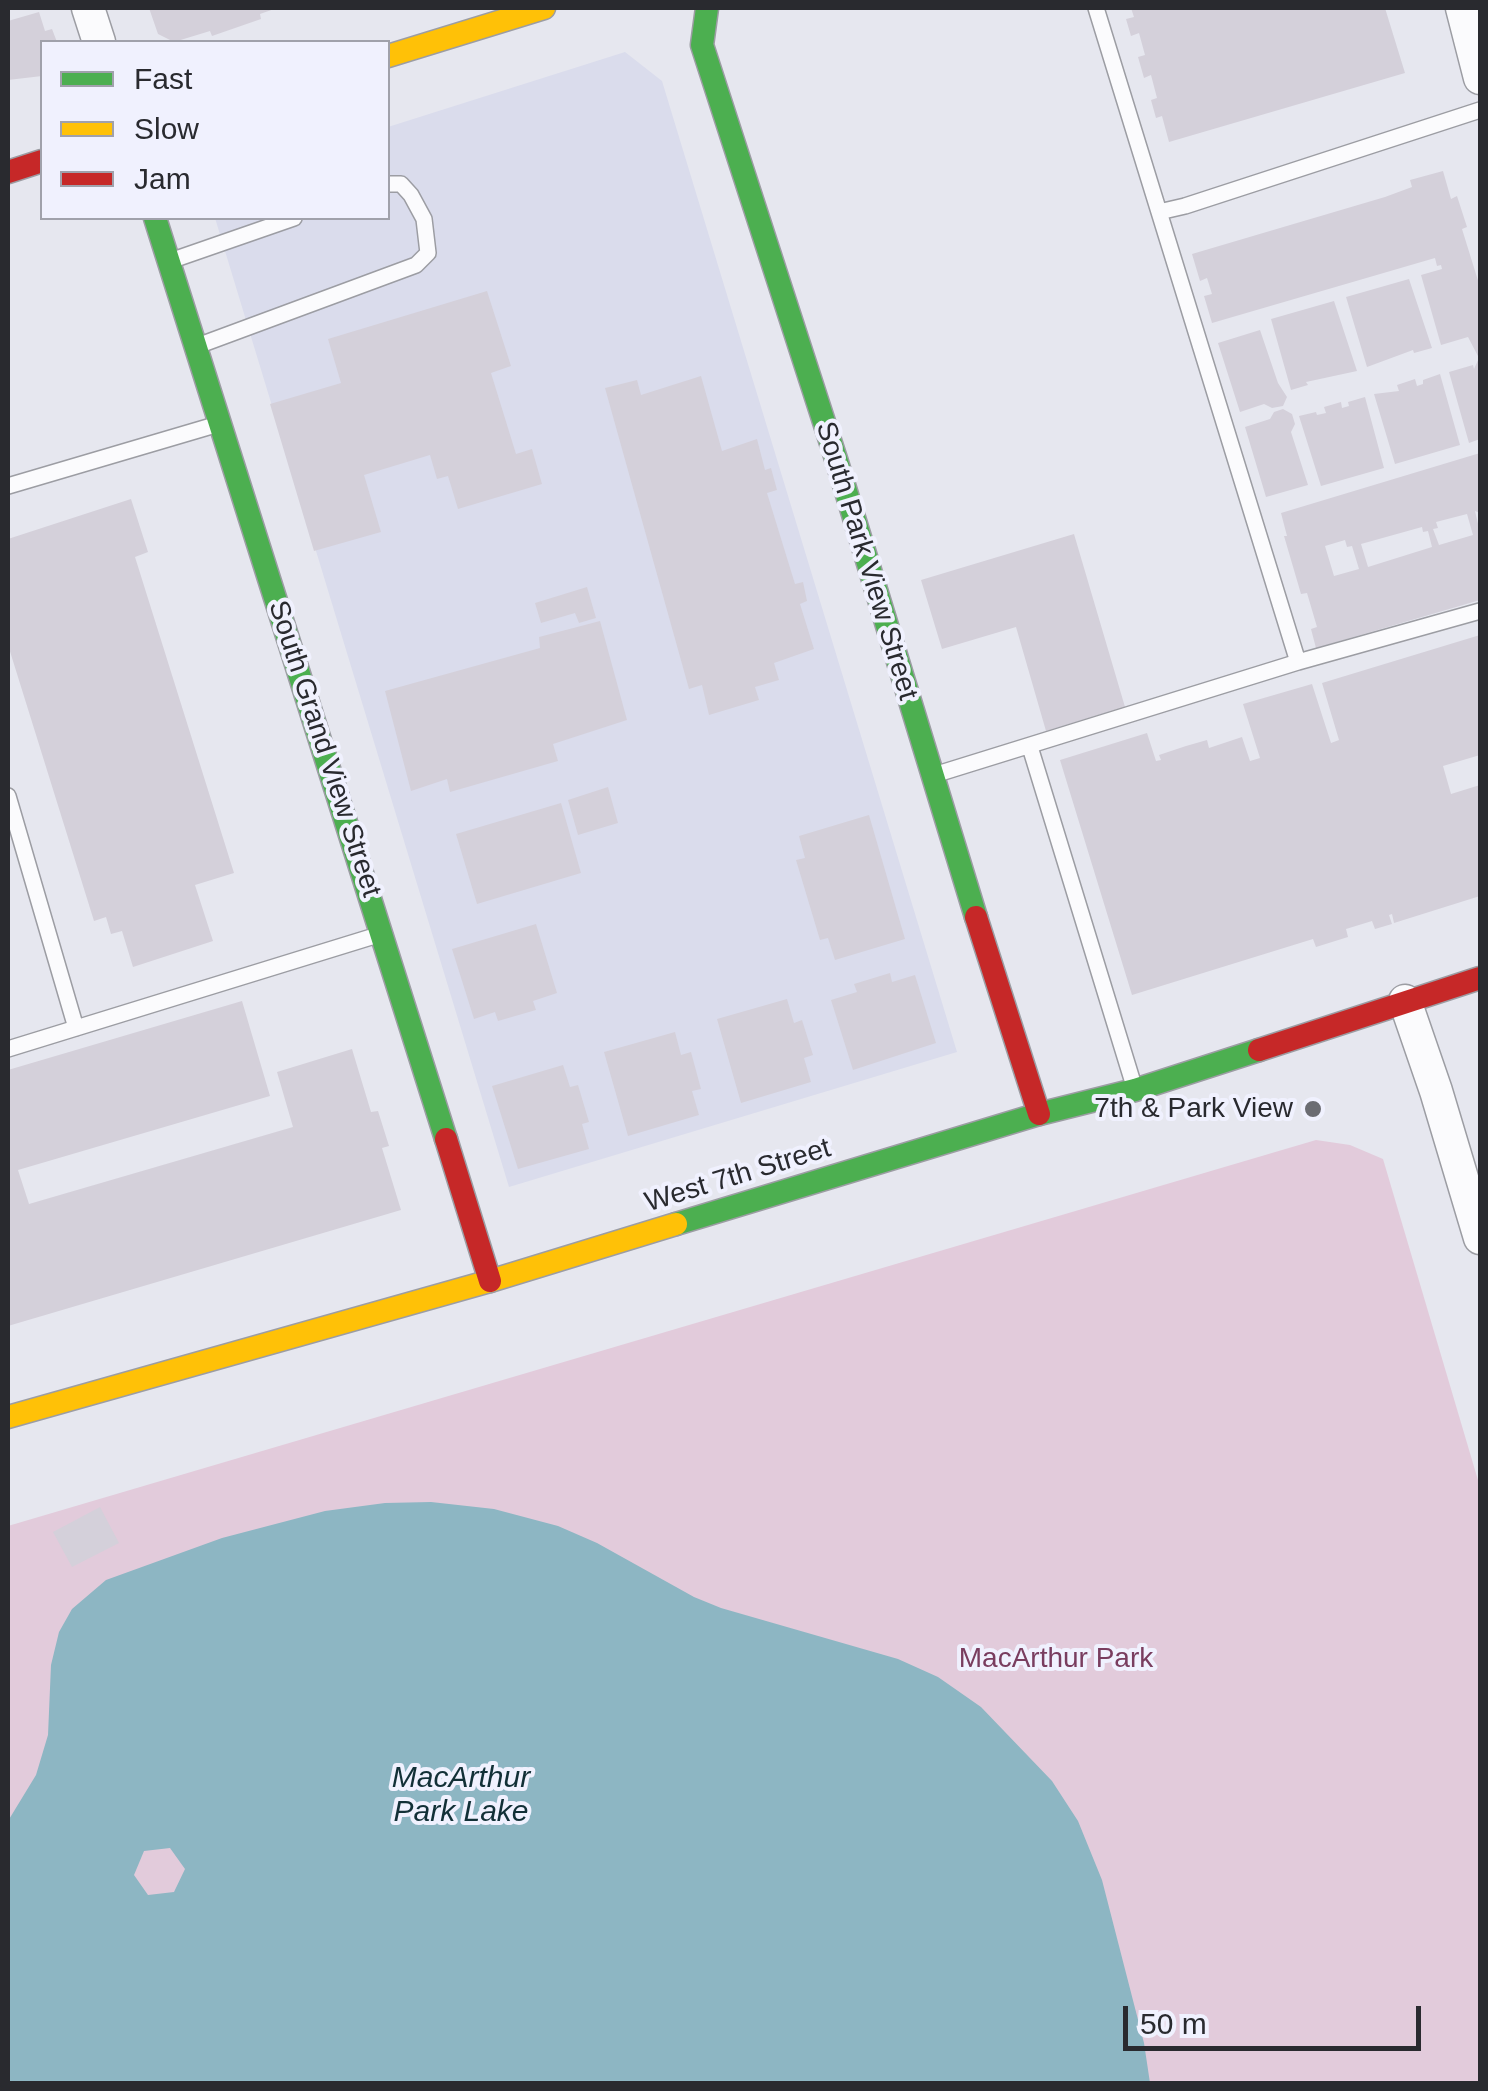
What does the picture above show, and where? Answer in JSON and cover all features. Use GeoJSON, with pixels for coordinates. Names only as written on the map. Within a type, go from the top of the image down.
{"type":"FeatureCollection","features":[{"type":"Feature","properties":{"kind":"street"},"geometry":{"type":"LineString","coordinates":[[88,8],[98,40]]}},
{"type":"Feature","properties":{"kind":"street"},"geometry":{"type":"LineString","coordinates":[[390,55],[544,8]]}},
{"type":"Feature","properties":{"kind":"street","name":"South Park View Street"},"geometry":{"type":"LineString","coordinates":[[707,8],[702,45],[838,462],[931,776],[1039,1114]]}},
{"type":"Feature","properties":{"kind":"street"},"geometry":{"type":"LineString","coordinates":[[1462,8],[1480,78]]}},
{"type":"Feature","properties":{"kind":"street"},"geometry":{"type":"LineString","coordinates":[[8,172],[40,163]]}},
{"type":"Feature","properties":{"kind":"street","name":"South Grand View Street"},"geometry":{"type":"LineString","coordinates":[[156,220],[384,934],[490,1281]]}},
{"type":"Feature","properties":{"kind":"street","name":"West 7th Street"},"geometry":{"type":"LineString","coordinates":[[8,1417],[490,1281],[1039,1114],[1135,1090],[1480,978]]}},
{"type":"Feature","properties":{"kind":"street"},"geometry":{"type":"LineString","coordinates":[[1405,1001],[1480,1238]]}},
{"type":"Feature","properties":{"kind":"lane"},"geometry":{"type":"LineString","coordinates":[[1096,8],[1298,662]]}},
{"type":"Feature","properties":{"kind":"lane"},"geometry":{"type":"LineString","coordinates":[[1159,212],[1480,110]]}},
{"type":"Feature","properties":{"kind":"lane"},"geometry":{"type":"LineString","coordinates":[[196,346],[416,266],[428,252],[424,220],[401,184],[390,184]]}},
{"type":"Feature","properties":{"kind":"lane"},"geometry":{"type":"LineString","coordinates":[[169,262],[288,220]]}},
{"type":"Feature","properties":{"kind":"lane"},"geometry":{"type":"LineString","coordinates":[[8,486],[220,424]]}},
{"type":"Feature","properties":{"kind":"lane"},"geometry":{"type":"LineString","coordinates":[[931,776],[1298,662],[1480,611]]}},
{"type":"Feature","properties":{"kind":"lane"},"geometry":{"type":"LineString","coordinates":[[1030,746],[1135,1090]]}},
{"type":"Feature","properties":{"kind":"lane"},"geometry":{"type":"LineString","coordinates":[[8,796],[76,1028]]}},
{"type":"Feature","properties":{"kind":"lane"},"geometry":{"type":"LineString","coordinates":[[8,1048],[384,934]]}},
{"type":"Feature","properties":{"kind":"shaded area"},"geometry":{"type":"Polygon","coordinates":[[[625,52],[662,81],[957,1052],[509,1187],[216,220],[390,220],[390,126],[625,52]]]}},
{"type":"Feature","properties":{"kind":"green space","name":"MacArthur Park"},"geometry":{"type":"Polygon","coordinates":[[[1316,1140],[1350,1145],[1383,1159],[1480,1487],[1480,2083],[8,2084],[8,1526],[1316,1140]]]}},
{"type":"Feature","properties":{"kind":"water","name":"MacArthur Park Lake"},"geometry":{"type":"Polygon","coordinates":[[[431,1502],[494,1509],[558,1526],[694,1597],[898,1659],[938,1677],[981,1707],[1052,1781],[1078,1821],[1102,1880],[1144,2043],[1150,2083],[8,2083],[8,1821],[36,1775],[48,1735],[51,1665],[59,1632],[72,1609],[106,1580],[222,1538],[325,1511],[431,1502]],[[170,1848],[144,1851],[134,1875],[148,1895],[174,1892],[185,1869],[170,1848]]]}},
{"type":"Feature","properties":{"kind":"building"},"geometry":{"type":"Polygon","coordinates":[[[149,8],[277,8],[260,14],[261,19],[212,36],[210,31],[170,40],[158,34],[149,8]]]}},
{"type":"Feature","properties":{"kind":"building"},"geometry":{"type":"Polygon","coordinates":[[[1131,8],[1385,8],[1405,73],[1169,142],[1162,116],[1156,118],[1151,100],[1157,98],[1151,75],[1144,78],[1138,57],[1145,55],[1139,33],[1131,36],[1126,19],[1134,17],[1131,8]]]}},
{"type":"Feature","properties":{"kind":"building"},"geometry":{"type":"Polygon","coordinates":[[[39,12],[45,31],[52,29],[56,40],[40,40],[40,76],[8,80],[8,21],[39,12]]]}},
{"type":"Feature","properties":{"kind":"building"},"geometry":{"type":"Polygon","coordinates":[[[1443,171],[1451,199],[1457,196],[1467,227],[1462,229],[1480,287],[1480,439],[1469,443],[1449,372],[1473,365],[1474,369],[1479,358],[1468,337],[1441,345],[1421,275],[1442,269],[1435,258],[1212,323],[1204,296],[1212,294],[1207,278],[1200,281],[1192,254],[1385,197],[1412,187],[1410,180],[1443,171]]]}},
{"type":"Feature","properties":{"kind":"building"},"geometry":{"type":"Polygon","coordinates":[[[1409,279],[1432,348],[1414,353],[1413,350],[1367,367],[1346,297],[1409,279]]]}},
{"type":"Feature","properties":{"kind":"building"},"geometry":{"type":"Polygon","coordinates":[[[487,291],[511,366],[491,373],[516,454],[532,449],[542,484],[458,509],[448,476],[437,479],[430,455],[364,475],[381,532],[314,551],[270,404],[341,383],[328,339],[487,291]]]}},
{"type":"Feature","properties":{"kind":"building"},"geometry":{"type":"Polygon","coordinates":[[[1334,301],[1357,371],[1306,382],[1308,385],[1291,390],[1271,319],[1334,301]]]}},
{"type":"Feature","properties":{"kind":"building"},"geometry":{"type":"Polygon","coordinates":[[[1260,330],[1278,383],[1287,397],[1283,406],[1272,408],[1264,404],[1240,412],[1218,343],[1260,330]]]}},
{"type":"Feature","properties":{"kind":"building"},"geometry":{"type":"Polygon","coordinates":[[[1440,374],[1460,445],[1395,464],[1374,394],[1399,391],[1397,385],[1415,379],[1417,386],[1440,374]]]}},
{"type":"Feature","properties":{"kind":"building"},"geometry":{"type":"Polygon","coordinates":[[[701,376],[722,451],[757,439],[765,470],[771,468],[777,490],[767,493],[795,584],[803,582],[807,601],[800,604],[814,649],[774,663],[779,680],[755,687],[759,700],[709,715],[702,685],[689,689],[605,388],[637,380],[641,395],[701,376]]]}},
{"type":"Feature","properties":{"kind":"building"},"geometry":{"type":"Polygon","coordinates":[[[1365,397],[1384,468],[1321,486],[1299,416],[1326,413],[1324,407],[1341,402],[1342,408],[1365,397]]]}},
{"type":"Feature","properties":{"kind":"building"},"geometry":{"type":"Polygon","coordinates":[[[1283,409],[1292,414],[1295,424],[1291,432],[1308,485],[1266,497],[1245,427],[1270,419],[1274,412],[1283,409]]]}},
{"type":"Feature","properties":{"kind":"building"},"geometry":{"type":"Polygon","coordinates":[[[1480,453],[1480,513],[1475,511],[1480,532],[1480,600],[1316,648],[1311,629],[1317,627],[1307,593],[1301,594],[1281,513],[1480,453]],[[1467,514],[1436,522],[1438,528],[1433,529],[1439,545],[1473,535],[1467,514]],[[1422,527],[1361,544],[1368,567],[1432,547],[1428,531],[1423,532],[1422,527]],[[1345,540],[1325,546],[1334,576],[1359,569],[1352,546],[1347,547],[1345,540]]]}},
{"type":"Feature","properties":{"kind":"building"},"geometry":{"type":"Polygon","coordinates":[[[131,499],[148,552],[135,557],[234,873],[195,885],[213,941],[133,967],[122,931],[111,934],[106,917],[94,921],[8,645],[8,539],[131,499]]]}},
{"type":"Feature","properties":{"kind":"building"},"geometry":{"type":"Polygon","coordinates":[[[1074,534],[1125,707],[1046,731],[1016,627],[942,649],[921,580],[1074,534]]]}},
{"type":"Feature","properties":{"kind":"building"},"geometry":{"type":"Polygon","coordinates":[[[587,587],[596,618],[579,623],[575,613],[541,623],[535,603],[587,587]]]}},
{"type":"Feature","properties":{"kind":"building"},"geometry":{"type":"Polygon","coordinates":[[[600,621],[627,720],[553,744],[558,761],[450,792],[447,779],[411,791],[385,691],[540,648],[539,637],[600,621]]]}},
{"type":"Feature","properties":{"kind":"building"},"geometry":{"type":"Polygon","coordinates":[[[1480,635],[1480,755],[1443,766],[1451,794],[1480,785],[1480,896],[1394,923],[1392,914],[1392,924],[1375,929],[1372,921],[1346,929],[1348,937],[1316,947],[1313,939],[1132,995],[1060,760],[1147,733],[1156,761],[1161,760],[1159,755],[1207,740],[1209,748],[1242,737],[1250,761],[1260,758],[1243,704],[1312,684],[1331,743],[1339,740],[1322,683],[1480,635]]]}},
{"type":"Feature","properties":{"kind":"building"},"geometry":{"type":"Polygon","coordinates":[[[608,787],[618,823],[578,835],[568,800],[608,787]]]}},
{"type":"Feature","properties":{"kind":"building"},"geometry":{"type":"Polygon","coordinates":[[[561,803],[581,873],[477,904],[456,834],[561,803]]]}},
{"type":"Feature","properties":{"kind":"building"},"geometry":{"type":"Polygon","coordinates":[[[869,815],[905,939],[835,960],[828,938],[820,940],[796,860],[805,858],[799,836],[869,815]]]}},
{"type":"Feature","properties":{"kind":"building"},"geometry":{"type":"Polygon","coordinates":[[[536,924],[557,993],[533,1001],[536,1010],[498,1021],[495,1012],[474,1019],[452,949],[536,924]]]}},
{"type":"Feature","properties":{"kind":"building"},"geometry":{"type":"Polygon","coordinates":[[[890,973],[892,982],[915,975],[936,1043],[853,1070],[831,1000],[857,992],[854,984],[890,973]]]}},
{"type":"Feature","properties":{"kind":"building"},"geometry":{"type":"Polygon","coordinates":[[[787,999],[794,1023],[802,1020],[813,1055],[804,1058],[811,1082],[741,1103],[717,1019],[787,999]]]}},
{"type":"Feature","properties":{"kind":"building"},"geometry":{"type":"Polygon","coordinates":[[[242,1001],[270,1096],[18,1170],[29,1204],[293,1127],[277,1072],[352,1049],[371,1112],[378,1111],[389,1146],[382,1148],[401,1210],[8,1326],[8,1070],[242,1001]]]}},
{"type":"Feature","properties":{"kind":"building"},"geometry":{"type":"Polygon","coordinates":[[[675,1032],[681,1055],[691,1052],[701,1089],[692,1091],[699,1115],[628,1136],[604,1052],[675,1032]]]}},
{"type":"Feature","properties":{"kind":"building"},"geometry":{"type":"Polygon","coordinates":[[[563,1065],[570,1087],[578,1085],[589,1122],[582,1124],[589,1149],[518,1169],[492,1086],[563,1065]]]}},
{"type":"Feature","properties":{"kind":"building"},"geometry":{"type":"Polygon","coordinates":[[[100,1507],[119,1543],[72,1567],[53,1532],[100,1507]]]}},
{"type":"Feature","properties":{"kind":"traffic: fast"},"geometry":{"type":"LineString","coordinates":[[707,8],[702,45],[837,462],[976,917]]}},
{"type":"Feature","properties":{"kind":"traffic: fast"},"geometry":{"type":"LineString","coordinates":[[156,220],[446,1139]]}},
{"type":"Feature","properties":{"kind":"traffic: fast"},"geometry":{"type":"LineString","coordinates":[[676,1224],[1259,1050]]}},
{"type":"Feature","properties":{"kind":"traffic: slow"},"geometry":{"type":"LineString","coordinates":[[390,55],[544,8]]}},
{"type":"Feature","properties":{"kind":"traffic: slow"},"geometry":{"type":"LineString","coordinates":[[8,1417],[490,1281],[676,1224]]}},
{"type":"Feature","properties":{"kind":"traffic: jam"},"geometry":{"type":"LineString","coordinates":[[8,172],[40,162]]}},
{"type":"Feature","properties":{"kind":"traffic: jam"},"geometry":{"type":"LineString","coordinates":[[976,917],[1039,1114]]}},
{"type":"Feature","properties":{"kind":"traffic: jam"},"geometry":{"type":"LineString","coordinates":[[1259,1050],[1480,978]]}},
{"type":"Feature","properties":{"kind":"traffic: jam"},"geometry":{"type":"LineString","coordinates":[[446,1139],[490,1281]]}},
{"type":"Feature","properties":{"kind":"place","name":"7th & Park View"},"geometry":{"type":"Point","coordinates":[1313,1109]}}]}
